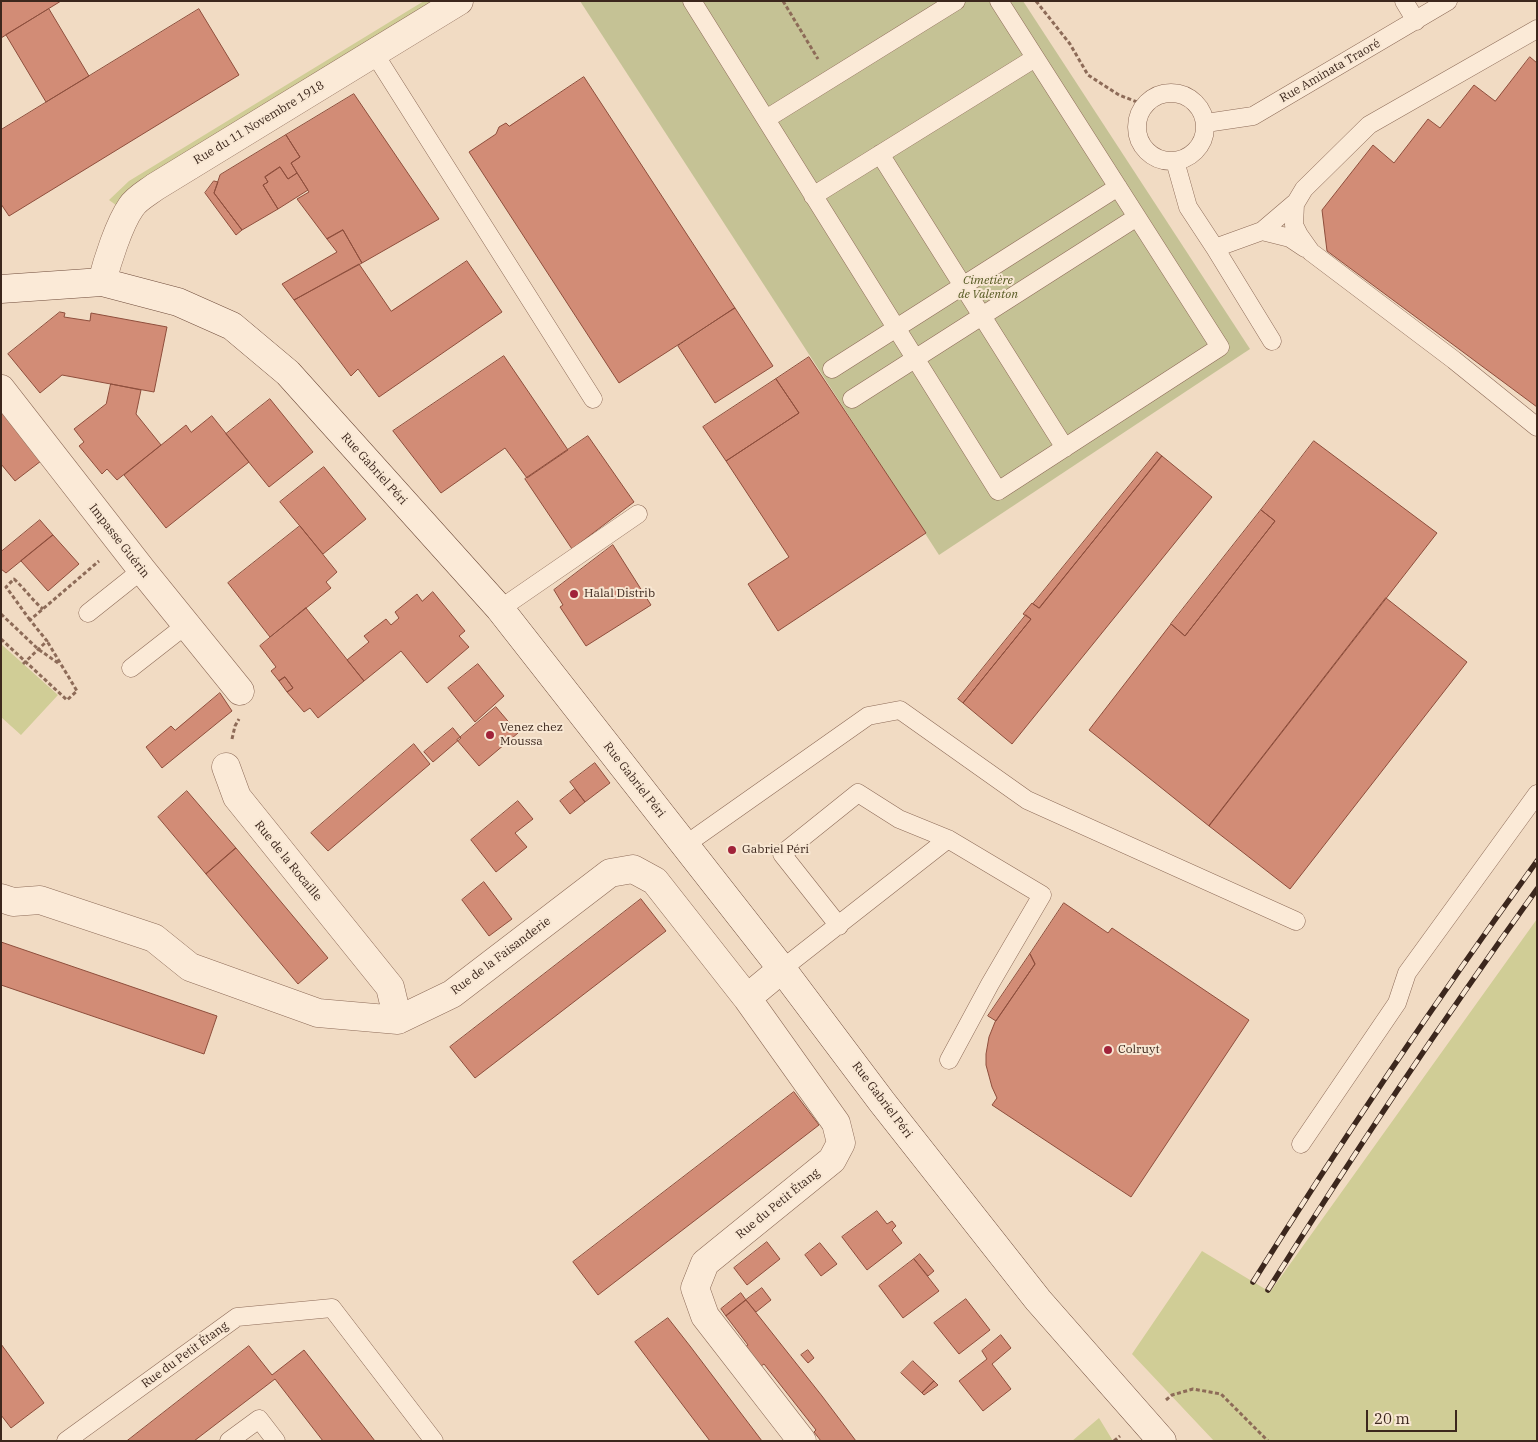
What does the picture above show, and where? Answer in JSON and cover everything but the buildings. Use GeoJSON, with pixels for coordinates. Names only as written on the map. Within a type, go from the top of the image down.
{"type":"FeatureCollection","features":[{"type":"Feature","properties":{"kind":"street","name":"Rue du 11 Novembre 1918"},"geometry":{"type":"LineString","coordinates":[[102,282],[106,266],[131,206],[155,186],[459,1]]}},
{"type":"Feature","properties":{"kind":"street","name":"Rue Gabriel Péri"},"geometry":{"type":"LineString","coordinates":[[1,289],[102,282],[178,302],[232,326],[288,373],[500,609],[1038,1300],[1162,1441]]}},
{"type":"Feature","properties":{"kind":"street","name":"Impasse Guérin"},"geometry":{"type":"LineString","coordinates":[[1,389],[240,692]]}},
{"type":"Feature","properties":{"kind":"street","name":"Rue de la Rocaille"},"geometry":{"type":"LineString","coordinates":[[226,767],[237,797],[390,987],[398,1020]]}},
{"type":"Feature","properties":{"kind":"street","name":"Rue de la Faisanderie"},"geometry":{"type":"LineString","coordinates":[[398,1020],[452,994],[610,873],[633,869],[655,881],[747,998]]}},
{"type":"Feature","properties":{"kind":"street"},"geometry":{"type":"LineString","coordinates":[[1,898],[13,902],[40,900],[154,938],[190,967],[318,1013],[398,1020]]}},
{"type":"Feature","properties":{"kind":"street"},"geometry":{"type":"LineString","coordinates":[[747,998],[782,969]]}},
{"type":"Feature","properties":{"kind":"street","name":"Rue du Petit Étang"},"geometry":{"type":"LineString","coordinates":[[747,998],[836,1123],[841,1143],[832,1160],[705,1264],[695,1288],[705,1316],[802,1441]]}},
{"type":"Feature","properties":{"kind":"lane"},"geometry":{"type":"LineString","coordinates":[[692,1],[998,491],[1220,347],[999,1]]}},
{"type":"Feature","properties":{"kind":"lane"},"geometry":{"type":"LineString","coordinates":[[766,119],[956,1]]}},
{"type":"Feature","properties":{"kind":"lane"},"geometry":{"type":"LineString","coordinates":[[1404,1],[1416,21]]}},
{"type":"Feature","properties":{"kind":"lane","name":"Rue Aminata Traoré"},"geometry":{"type":"LineString","coordinates":[[1206,123],[1253,116],[1448,1]]}},
{"type":"Feature","properties":{"kind":"lane"},"geometry":{"type":"LineString","coordinates":[[1215,248],[1262,231],[1296,202],[1304,189],[1370,125],[1537,29]]}},
{"type":"Feature","properties":{"kind":"lane"},"geometry":{"type":"LineString","coordinates":[[374,53],[593,399]]}},
{"type":"Feature","properties":{"kind":"lane"},"geometry":{"type":"LineString","coordinates":[[813,196],[1035,58]]}},
{"type":"Feature","properties":{"kind":"lane"},"geometry":{"type":"LineString","coordinates":[[1168,92],[1181,94],[1193,100],[1202,110],[1206,123],[1204,136],[1198,148],[1188,157],[1175,161],[1162,160],[1150,153],[1141,143],[1137,130],[1139,117],[1145,105],[1155,96],[1168,92]]}},
{"type":"Feature","properties":{"kind":"lane"},"geometry":{"type":"LineString","coordinates":[[880,154],[1065,448]]}},
{"type":"Feature","properties":{"kind":"lane"},"geometry":{"type":"LineString","coordinates":[[1175,161],[1188,207],[1272,341]]}},
{"type":"Feature","properties":{"kind":"lane"},"geometry":{"type":"LineString","coordinates":[[832,369],[1118,187]]}},
{"type":"Feature","properties":{"kind":"lane"},"geometry":{"type":"LineString","coordinates":[[1296,202],[1293,217],[1294,225],[1298,235],[1311,252]]}},
{"type":"Feature","properties":{"kind":"lane"},"geometry":{"type":"LineString","coordinates":[[852,400],[1137,217]]}},
{"type":"Feature","properties":{"kind":"lane"},"geometry":{"type":"LineString","coordinates":[[1262,231],[1290,238],[1311,252],[1454,360],[1537,427]]}},
{"type":"Feature","properties":{"kind":"lane"},"geometry":{"type":"LineString","coordinates":[[500,609],[638,514]]}},
{"type":"Feature","properties":{"kind":"lane"},"geometry":{"type":"LineString","coordinates":[[88,613],[142,570]]}},
{"type":"Feature","properties":{"kind":"lane"},"geometry":{"type":"LineString","coordinates":[[131,668],[186,625]]}},
{"type":"Feature","properties":{"kind":"lane"},"geometry":{"type":"LineString","coordinates":[[685,846],[868,716],[900,710],[1027,800],[1296,921]]}},
{"type":"Feature","properties":{"kind":"lane"},"geometry":{"type":"LineString","coordinates":[[839,926],[782,854],[858,793],[899,819],[948,839],[1042,895],[990,984],[949,1060]]}},
{"type":"Feature","properties":{"kind":"lane"},"geometry":{"type":"LineString","coordinates":[[1301,1144],[1397,1003],[1407,973],[1537,794]]}},
{"type":"Feature","properties":{"kind":"lane"},"geometry":{"type":"LineString","coordinates":[[782,969],[948,839]]}},
{"type":"Feature","properties":{"kind":"lane","name":"Rue du Petit Étang"},"geometry":{"type":"LineString","coordinates":[[66,1441],[238,1317],[332,1308],[434,1441]]}},
{"type":"Feature","properties":{"kind":"lane"},"geometry":{"type":"LineString","coordinates":[[229,1441],[259,1419],[276,1441]]}},
{"type":"Feature","properties":{"kind":"path"},"geometry":{"type":"LineString","coordinates":[[783,1],[830,79]]}},
{"type":"Feature","properties":{"kind":"path"},"geometry":{"type":"LineString","coordinates":[[1036,1],[1070,44],[1088,75],[1119,95],[1145,105]]}},
{"type":"Feature","properties":{"kind":"path"},"geometry":{"type":"LineString","coordinates":[[30,620],[106,556]]}},
{"type":"Feature","properties":{"kind":"path"},"geometry":{"type":"LineString","coordinates":[[1,639],[24,662],[68,700],[77,691],[46,641],[6,587],[14,579],[26,590],[32,600],[43,609]]}},
{"type":"Feature","properties":{"kind":"path"},"geometry":{"type":"LineString","coordinates":[[1,614],[38,649],[61,665]]}},
{"type":"Feature","properties":{"kind":"path"},"geometry":{"type":"LineString","coordinates":[[24,662],[46,641]]}},
{"type":"Feature","properties":{"kind":"path"},"geometry":{"type":"LineString","coordinates":[[226,767],[235,726],[248,702],[240,692]]}},
{"type":"Feature","properties":{"kind":"path"},"geometry":{"type":"LineString","coordinates":[[1142,1419],[1172,1395],[1193,1388],[1221,1394],[1268,1441]]}},
{"type":"Feature","properties":{"kind":"shaded area"},"geometry":{"type":"Polygon","coordinates":[[[424,1],[445,1],[120,208],[109,200],[129,181],[424,1]]]}},
{"type":"Feature","properties":{"kind":"shaded area"},"geometry":{"type":"Polygon","coordinates":[[[1,644],[58,695],[21,735],[1,717],[1,644]]]}},
{"type":"Feature","properties":{"kind":"shaded area"},"geometry":{"type":"Polygon","coordinates":[[[1537,919],[1537,1441],[1214,1441],[1132,1354],[1202,1251],[1270,1292],[1537,919]]]}},
{"type":"Feature","properties":{"kind":"shaded area"},"geometry":{"type":"Polygon","coordinates":[[[1099,1418],[1113,1441],[1072,1441],[1099,1418]]]}},
{"type":"Feature","properties":{"kind":"green space","name":"Cimetière de Valenton"},"geometry":{"type":"Polygon","coordinates":[[[580,1],[1023,1],[1250,349],[939,555],[580,1]]]}},
{"type":"Feature","properties":{"kind":"railway"},"geometry":{"type":"LineString","coordinates":[[1253,1282],[1321,1175],[1392,1069],[1537,861]]}},
{"type":"Feature","properties":{"kind":"railway"},"geometry":{"type":"LineString","coordinates":[[1268,1290],[1399,1088],[1537,889]]}},
{"type":"Feature","properties":{"kind":"place","name":"Halal Distrib"},"geometry":{"type":"Point","coordinates":[574,594]}},
{"type":"Feature","properties":{"kind":"place","name":"Venez chez Moussa"},"geometry":{"type":"Point","coordinates":[490,735]}},
{"type":"Feature","properties":{"kind":"place","name":"Gabriel Péri"},"geometry":{"type":"Point","coordinates":[732,850]}},
{"type":"Feature","properties":{"kind":"place","name":"Colruyt"},"geometry":{"type":"Point","coordinates":[1108,1050]}}]}
